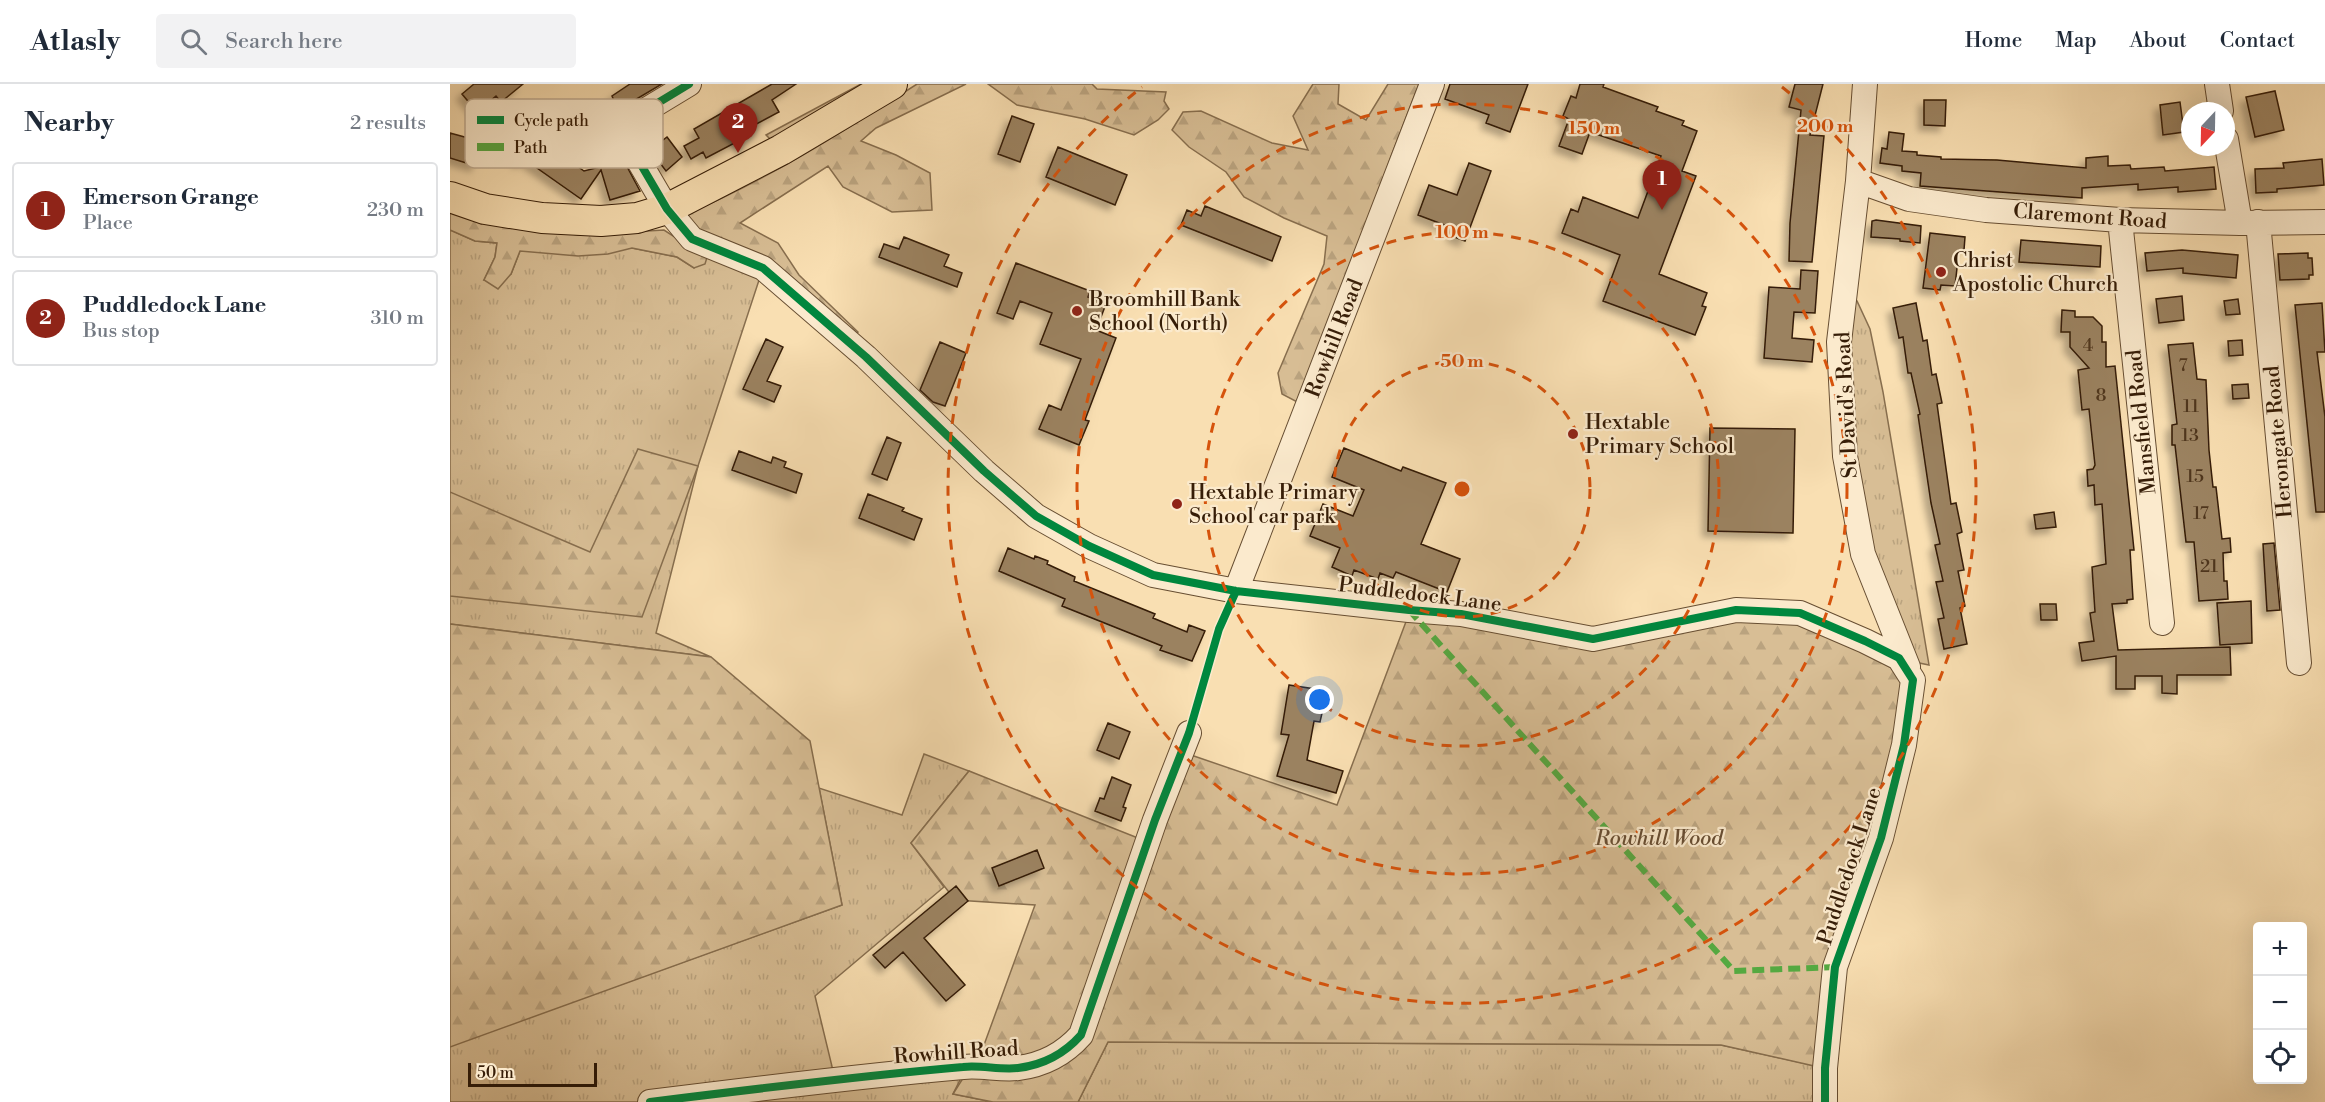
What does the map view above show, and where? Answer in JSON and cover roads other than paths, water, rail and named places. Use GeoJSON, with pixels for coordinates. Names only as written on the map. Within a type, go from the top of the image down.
{"type":"FeatureCollection","features":[{"type":"Feature","properties":{"kind":"main road"},"geometry":{"type":"LineString","coordinates":[[450,197],[485,209],[542,218],[601,221],[637,218],[667,208],[812,133],[892,84]]}},
{"type":"Feature","properties":{"kind":"street","name":"Puddledock Lane"},"geometry":{"type":"LineString","coordinates":[[663,100],[689,84]]}},
{"type":"Feature","properties":{"kind":"street","name":"Rowhill Road"},"geometry":{"type":"LineString","coordinates":[[1236,591],[1432,84]]}},
{"type":"Feature","properties":{"kind":"street","name":"St David's Road"},"geometry":{"type":"LineString","coordinates":[[1865,84],[1858,182],[1839,342],[1845,456],[1863,554],[1913,680]]}},
{"type":"Feature","properties":{"kind":"street"},"geometry":{"type":"LineString","coordinates":[[2217,84],[2220,102]]}},
{"type":"Feature","properties":{"kind":"street","name":"Herongate Road"},"geometry":{"type":"LineString","coordinates":[[2231,156],[2249,223],[2299,663]]}},
{"type":"Feature","properties":{"kind":"street","name":"Puddledock Lane"},"geometry":{"type":"LineString","coordinates":[[643,168],[667,208],[692,239],[764,268],[866,357],[984,471],[1036,516],[1089,546],[1153,575],[1236,591],[1461,614],[1593,639],[1736,610],[1800,613],[1865,640],[1899,658],[1913,680],[1904,745],[1881,838],[1835,967],[1825,1068],[1825,1102]]}},
{"type":"Feature","properties":{"kind":"street","name":"Claremont Road"},"geometry":{"type":"LineString","coordinates":[[1858,182],[1909,199],[1986,210],[2120,220],[2325,222]]}},
{"type":"Feature","properties":{"kind":"street","name":"Mansfield Road"},"geometry":{"type":"LineString","coordinates":[[2120,220],[2162,623]]}},
{"type":"Feature","properties":{"kind":"street","name":"Rowhill Road"},"geometry":{"type":"LineString","coordinates":[[650,1102],[818,1081],[967,1066],[1018,1068],[1048,1060],[1069,1048],[1081,1035],[1155,820],[1189,734]]}},
{"type":"Feature","properties":{"kind":"place","name":"Puddledock Lane"},"geometry":{"type":"Point","coordinates":[738,153]}},
{"type":"Feature","properties":{"kind":"place","name":"Emerson Grange"},"geometry":{"type":"Point","coordinates":[1662,210]}},
{"type":"Feature","properties":{"kind":"place","name":"Christ Apostolic Church"},"geometry":{"type":"Point","coordinates":[1941,272]}},
{"type":"Feature","properties":{"kind":"place","name":"Broomhill Bank School (North)"},"geometry":{"type":"Point","coordinates":[1077,311]}},
{"type":"Feature","properties":{"kind":"place","name":"Hextable Primary School"},"geometry":{"type":"Point","coordinates":[1573,434]}},
{"type":"Feature","properties":{"kind":"place","name":"Hextable Primary School car park"},"geometry":{"type":"Point","coordinates":[1177,504]}},
{"type":"Feature","properties":{"kind":"park label","name":"Rowhill Wood"},"geometry":{"type":"Point","coordinates":[1659,838]}}]}
